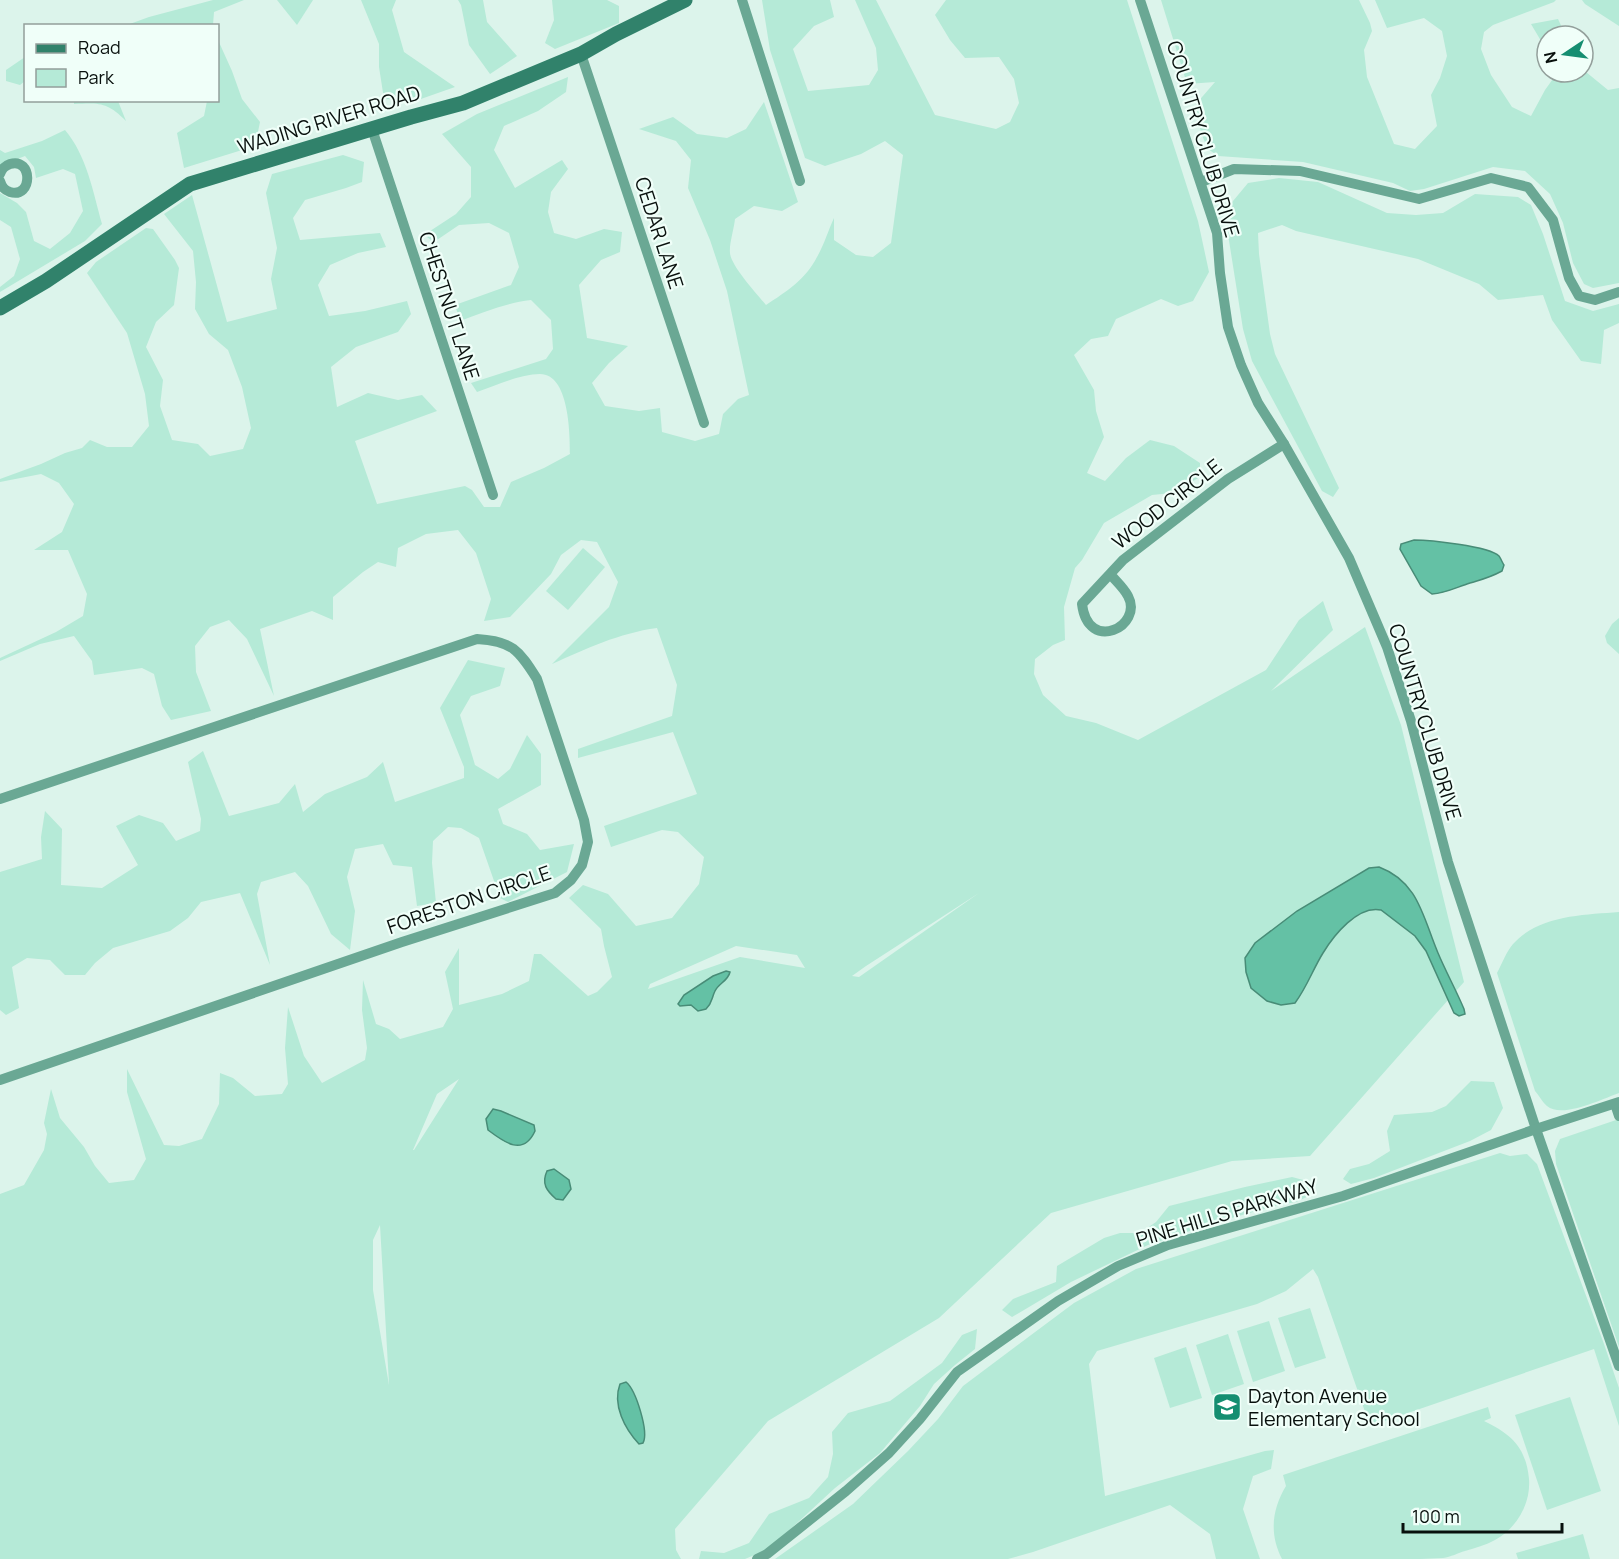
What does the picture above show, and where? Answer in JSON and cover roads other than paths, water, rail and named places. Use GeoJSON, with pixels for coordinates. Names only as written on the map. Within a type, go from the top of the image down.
{"type":"FeatureCollection","features":[{"type":"Feature","properties":{"kind":"main road","name":"WADING RIVER ROAD"},"geometry":{"type":"LineString","coordinates":[[0,308],[46,281],[190,184],[464,103],[581,54],[685,0]]}},
{"type":"Feature","properties":{"kind":"street"},"geometry":{"type":"LineString","coordinates":[[742,0],[800,181]]}},
{"type":"Feature","properties":{"kind":"street","name":"COUNTRY CLUB DRIVE"},"geometry":{"type":"LineString","coordinates":[[1140,0],[1217,233],[1228,327],[1241,365],[1258,403],[1349,558],[1387,647],[1411,721],[1448,862],[1536,1129],[1619,1366]]}},
{"type":"Feature","properties":{"kind":"street","name":"CEDAR LANE"},"geometry":{"type":"LineString","coordinates":[[581,54],[704,423]]}},
{"type":"Feature","properties":{"kind":"street","name":"CHESTNUT LANE"},"geometry":{"type":"LineString","coordinates":[[372,129],[493,495]]}},
{"type":"Feature","properties":{"kind":"street"},"geometry":{"type":"LineString","coordinates":[[0,174],[7,165],[15,163],[23,166],[28,173],[28,182],[24,189],[16,193],[8,192],[0,182]]}},
{"type":"Feature","properties":{"kind":"street"},"geometry":{"type":"LineString","coordinates":[[1201,182],[1234,169],[1300,171],[1419,199],[1491,178],[1528,187],[1552,220],[1569,278],[1579,296],[1594,300],[1619,292]]}},
{"type":"Feature","properties":{"kind":"street","name":"WOOD CIRCLE"},"geometry":{"type":"LineString","coordinates":[[1110,574],[1124,591],[1130,602],[1130,610],[1125,623],[1119,628],[1100,632],[1088,623],[1083,614],[1082,604],[1123,560],[1228,478],[1284,444]]}},
{"type":"Feature","properties":{"kind":"street","name":"FORESTON CIRCLE"},"geometry":{"type":"LineString","coordinates":[[0,799],[477,639],[495,640],[513,648],[526,660],[537,679],[584,820],[588,842],[582,865],[571,880],[555,893],[402,942],[0,1080]]}},
{"type":"Feature","properties":{"kind":"street"},"geometry":{"type":"LineString","coordinates":[[1617,1103],[1619,1116]]}},
{"type":"Feature","properties":{"kind":"street","name":"PINE HILLS PARKWAY"},"geometry":{"type":"LineString","coordinates":[[758,1559],[846,1491],[890,1453],[957,1372],[1059,1301],[1118,1266],[1168,1245],[1343,1196],[1617,1103]]}},
{"type":"Feature","properties":{"kind":"place","name":"Dayton Avenue Elementary School"},"geometry":{"type":"Point","coordinates":[1227,1407]}}]}
